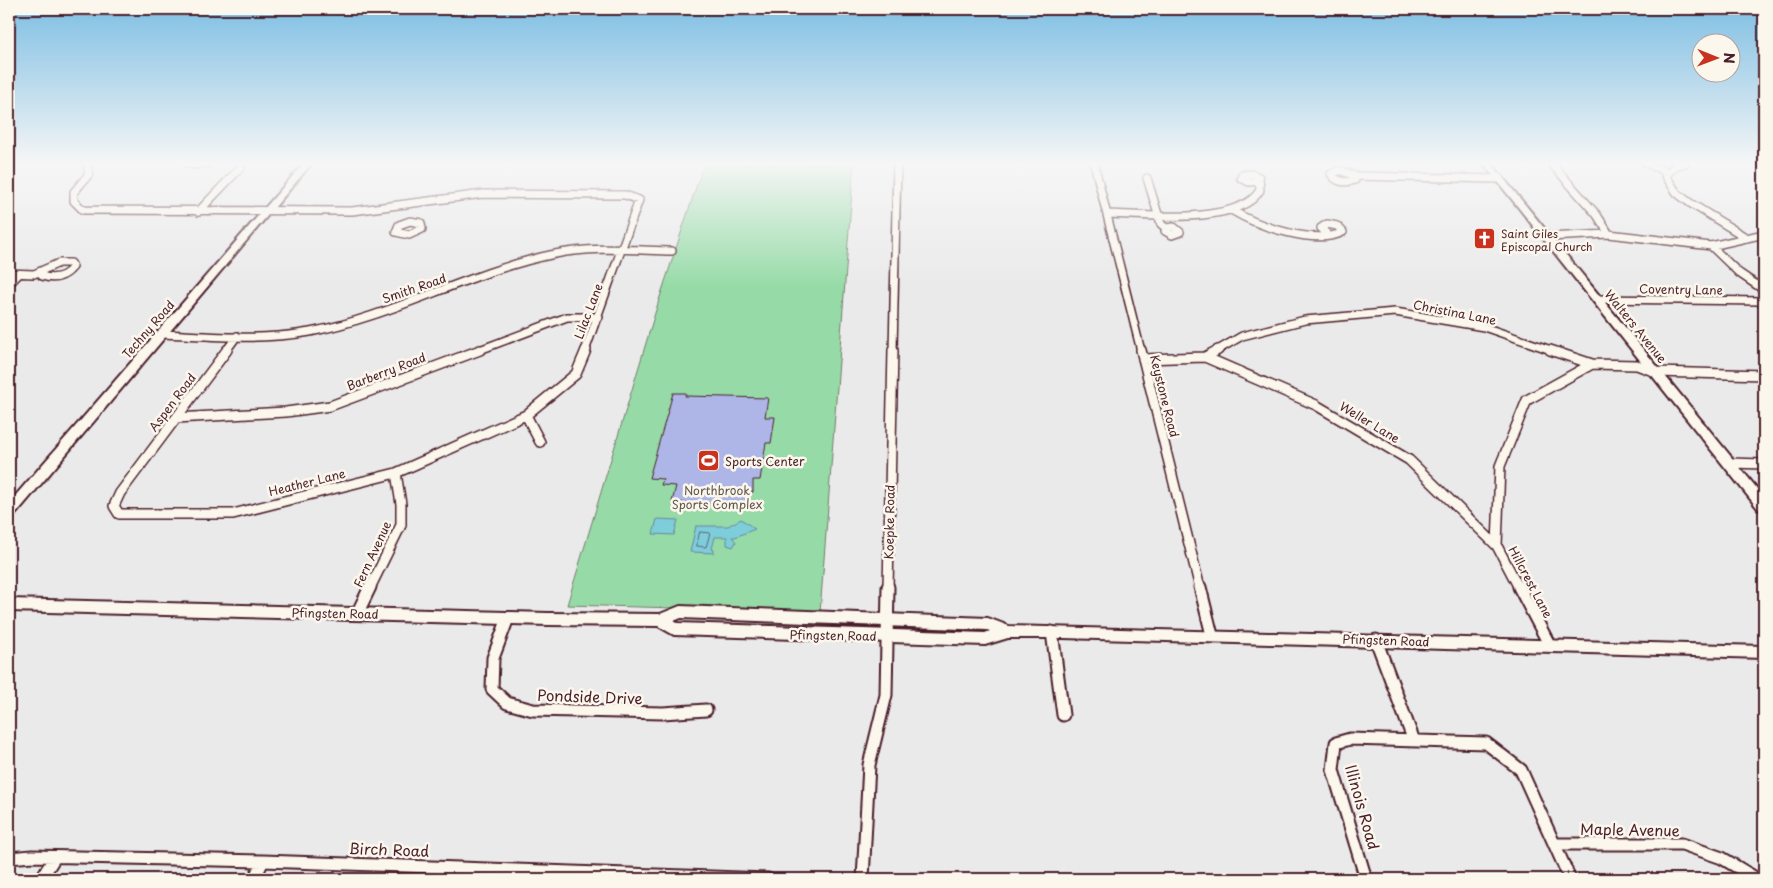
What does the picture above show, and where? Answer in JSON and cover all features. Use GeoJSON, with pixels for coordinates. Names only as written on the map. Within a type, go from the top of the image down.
{"type":"FeatureCollection","features":[{"type":"Feature","properties":{"kind":"main road","name":"Techny Road"},"geometry":{"type":"LineString","coordinates":[[9,512],[272,204]]}},
{"type":"Feature","properties":{"kind":"main road","name":"Walters Avenue"},"geometry":{"type":"LineString","coordinates":[[1521,204],[1764,506]]}},
{"type":"Feature","properties":{"kind":"main road","name":"Pfingsten Road"},"geometry":{"type":"LineString","coordinates":[[9,605],[508,618],[660,620],[680,612],[988,624],[1008,632]]}},
{"type":"Feature","properties":{"kind":"main road"},"geometry":{"type":"LineString","coordinates":[[791,634],[793,617]]}},
{"type":"Feature","properties":{"kind":"main road","name":"Pfingsten Road"},"geometry":{"type":"LineString","coordinates":[[660,620],[674,629],[791,634],[985,639],[1008,632],[1052,632],[1549,644],[1764,652]]}},
{"type":"Feature","properties":{"kind":"street"},"geometry":{"type":"LineString","coordinates":[[77,204],[83,210],[198,212],[352,211],[402,204]]}},
{"type":"Feature","properties":{"kind":"street"},"geometry":{"type":"LineString","coordinates":[[198,212],[205,204]]}},
{"type":"Feature","properties":{"kind":"street"},"geometry":{"type":"LineString","coordinates":[[410,221],[413,204]]}},
{"type":"Feature","properties":{"kind":"street","name":"Lilac Lane"},"geometry":{"type":"LineString","coordinates":[[526,415],[576,374],[599,317],[638,204]]}},
{"type":"Feature","properties":{"kind":"street","name":"Koepke Road"},"geometry":{"type":"LineString","coordinates":[[863,879],[868,765],[886,695],[896,204]]}},
{"type":"Feature","properties":{"kind":"street","name":"Keystone Road"},"geometry":{"type":"LineString","coordinates":[[1105,204],[1212,635]]}},
{"type":"Feature","properties":{"kind":"street"},"geometry":{"type":"LineString","coordinates":[[1155,204],[1162,224],[1166,228]]}},
{"type":"Feature","properties":{"kind":"street"},"geometry":{"type":"LineString","coordinates":[[1107,214],[1191,216],[1233,211],[1244,204]]}},
{"type":"Feature","properties":{"kind":"street"},"geometry":{"type":"LineString","coordinates":[[1588,204],[1609,234]]}},
{"type":"Feature","properties":{"kind":"street"},"geometry":{"type":"LineString","coordinates":[[1695,204],[1747,238]]}},
{"type":"Feature","properties":{"kind":"street"},"geometry":{"type":"LineString","coordinates":[[1233,211],[1260,224],[1281,230],[1302,234],[1326,233]]}},
{"type":"Feature","properties":{"kind":"street"},"geometry":{"type":"LineString","coordinates":[[1547,237],[1609,234],[1711,246],[1764,234]]}},
{"type":"Feature","properties":{"kind":"street"},"geometry":{"type":"LineString","coordinates":[[1711,246],[1738,273],[1764,290]]}},
{"type":"Feature","properties":{"kind":"street","name":"Smith Road"},"geometry":{"type":"LineString","coordinates":[[162,334],[266,336],[325,329],[541,257],[581,250],[672,251]]}},
{"type":"Feature","properties":{"kind":"street"},"geometry":{"type":"LineString","coordinates":[[9,273],[42,272]]}},
{"type":"Feature","properties":{"kind":"street"},"geometry":{"type":"LineString","coordinates":[[9,284],[19,274]]}},
{"type":"Feature","properties":{"kind":"street","name":"Coventry Lane"},"geometry":{"type":"LineString","coordinates":[[1597,299],[1764,301]]}},
{"type":"Feature","properties":{"kind":"street","name":"Christina Lane"},"geometry":{"type":"LineString","coordinates":[[1143,359],[1205,357],[1242,336],[1305,320],[1395,312],[1484,327],[1592,364],[1637,365],[1656,372],[1764,374]]}},
{"type":"Feature","properties":{"kind":"street","name":"Barberry Road"},"geometry":{"type":"LineString","coordinates":[[176,418],[286,412],[330,406],[567,316],[599,317]]}},
{"type":"Feature","properties":{"kind":"street","name":"Aspen Road"},"geometry":{"type":"LineString","coordinates":[[128,482],[237,336]]}},
{"type":"Feature","properties":{"kind":"street","name":"Weller Lane"},"geometry":{"type":"LineString","coordinates":[[1205,357],[1316,405],[1409,460],[1497,546]]}},
{"type":"Feature","properties":{"kind":"street","name":"Hillcrest Lane"},"geometry":{"type":"LineString","coordinates":[[1549,644],[1497,546],[1500,466],[1527,400],[1592,364]]}},
{"type":"Feature","properties":{"kind":"street"},"geometry":{"type":"LineString","coordinates":[[526,415],[540,442]]}},
{"type":"Feature","properties":{"kind":"street","name":"Heather Lane"},"geometry":{"type":"LineString","coordinates":[[128,482],[114,501],[115,510],[119,514],[234,514],[396,473],[526,415]]}},
{"type":"Feature","properties":{"kind":"street"},"geometry":{"type":"LineString","coordinates":[[1730,463],[1764,464]]}},
{"type":"Feature","properties":{"kind":"street","name":"Fern Avenue"},"geometry":{"type":"LineString","coordinates":[[357,614],[401,525],[401,504],[396,473]]}},
{"type":"Feature","properties":{"kind":"street","name":"Pondside Drive"},"geometry":{"type":"LineString","coordinates":[[508,618],[493,658],[492,689],[507,703],[533,710],[663,713],[706,710]]}},
{"type":"Feature","properties":{"kind":"street"},"geometry":{"type":"LineString","coordinates":[[1052,632],[1063,715]]}},
{"type":"Feature","properties":{"kind":"street"},"geometry":{"type":"LineString","coordinates":[[1376,640],[1414,742],[1486,743],[1521,770],[1570,879]]}},
{"type":"Feature","properties":{"kind":"street","name":"Illinois Road"},"geometry":{"type":"LineString","coordinates":[[1366,879],[1332,770],[1336,743],[1350,739],[1414,742]]}},
{"type":"Feature","properties":{"kind":"street","name":"Maple Avenue"},"geometry":{"type":"LineString","coordinates":[[1554,844],[1682,844],[1722,858],[1757,879]]}},
{"type":"Feature","properties":{"kind":"street"},"geometry":{"type":"LineString","coordinates":[[41,879],[55,857]]}},
{"type":"Feature","properties":{"kind":"street","name":"Birch Road"},"geometry":{"type":"LineString","coordinates":[[9,858],[55,857],[263,861],[768,879]]}},
{"type":"Feature","properties":{"kind":"street"},"geometry":{"type":"LineString","coordinates":[[254,879],[263,861]]}},
{"type":"Feature","properties":{"kind":"green space","name":"Northbrook Sports Complex"},"geometry":{"type":"Polygon","coordinates":[[[690,204],[851,204],[820,612],[567,605],[659,300],[690,204]]]}},
{"type":"Feature","properties":{"kind":"water"},"geometry":{"type":"Polygon","coordinates":[[[657,519],[678,520],[674,535],[653,534],[657,519]]]}},
{"type":"Feature","properties":{"kind":"water"},"geometry":{"type":"Polygon","coordinates":[[[741,519],[755,529],[732,537],[736,542],[733,547],[727,545],[727,537],[715,537],[712,549],[714,553],[690,552],[696,526],[728,526],[741,519]]]}},
{"type":"Feature","properties":{"kind":"building","name":"Sports Center"},"geometry":{"type":"Polygon","coordinates":[[[673,393],[686,393],[685,396],[768,398],[765,417],[775,417],[771,443],[766,443],[760,480],[753,480],[753,492],[747,492],[746,503],[695,504],[672,502],[676,486],[661,485],[663,479],[649,478],[673,393]]]}},
{"type":"Feature","properties":{"kind":"place","name":"Saint Giles Episcopal Church"},"geometry":{"type":"Point","coordinates":[1485,239]}},
{"type":"Feature","properties":{"kind":"place","name":"Sports Center"},"geometry":{"type":"Point","coordinates":[709,461]}}]}
